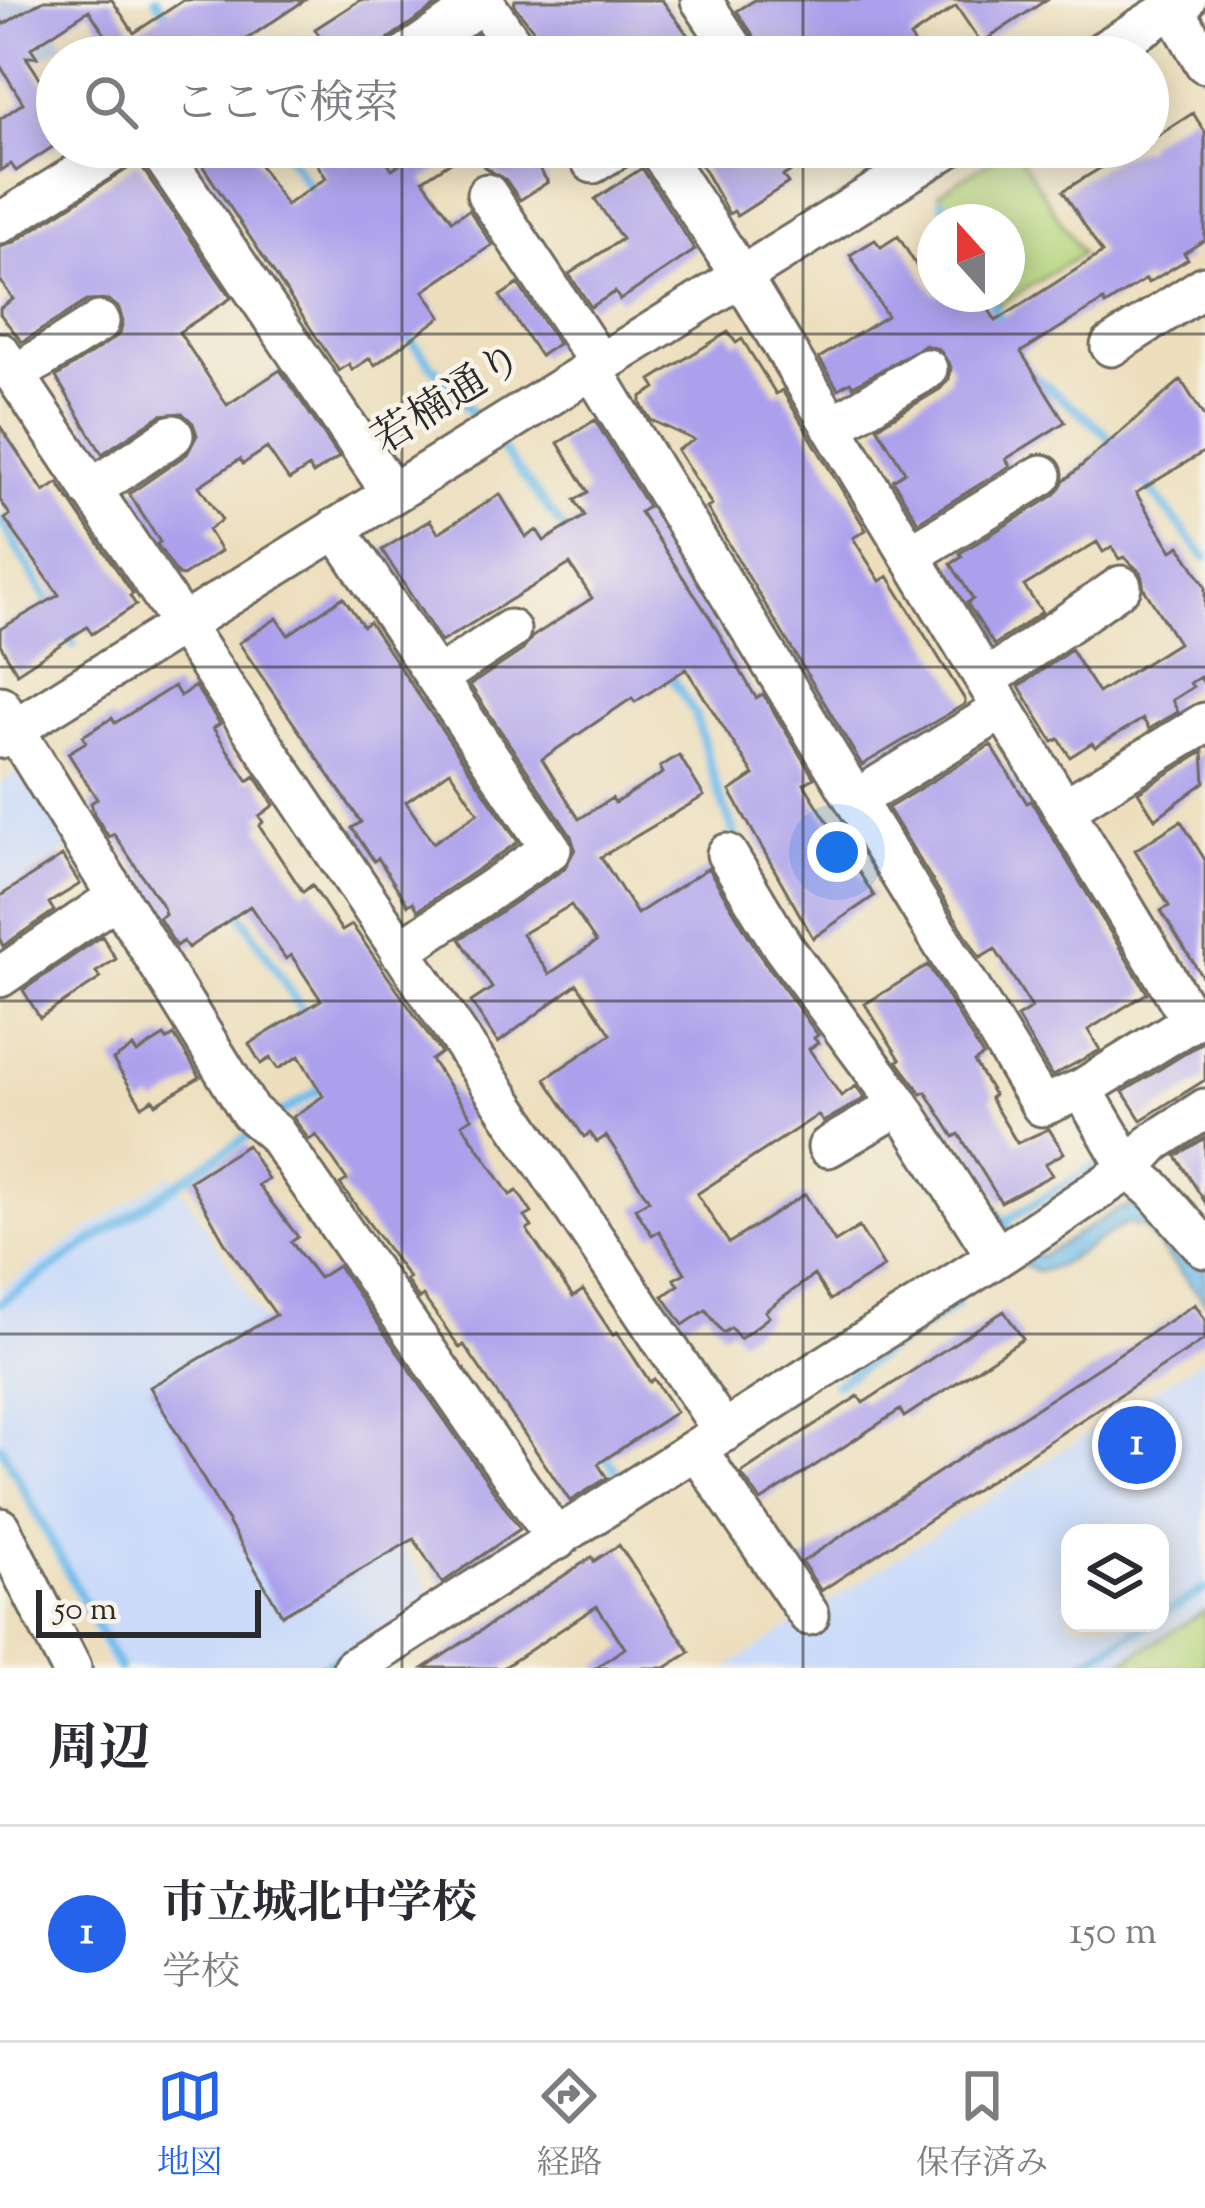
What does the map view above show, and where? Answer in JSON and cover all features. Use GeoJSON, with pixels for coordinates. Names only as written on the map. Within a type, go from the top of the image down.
{"type":"FeatureCollection","features":[{"type":"Feature","properties":{"kind":"street"},"geometry":{"type":"LineString","coordinates":[[701,0],[726,36]]}},
{"type":"Feature","properties":{"kind":"street"},"geometry":{"type":"LineString","coordinates":[[433,36],[483,1],[507,36]]}},
{"type":"Feature","properties":{"kind":"street"},"geometry":{"type":"LineString","coordinates":[[1125,36],[1176,2],[1205,63]]}},
{"type":"Feature","properties":{"kind":"street"},"geometry":{"type":"LineString","coordinates":[[0,223],[88,168]]}},
{"type":"Feature","properties":{"kind":"street"},"geometry":{"type":"LineString","coordinates":[[172,168],[392,494]]}},
{"type":"Feature","properties":{"kind":"street"},"geometry":{"type":"LineString","coordinates":[[487,194],[1042,1106],[1082,1089],[1192,1021],[741,276],[671,168]]}},
{"type":"Feature","properties":{"kind":"street","name":"若楠通り"},"geometry":{"type":"LineString","coordinates":[[4,724],[181,625],[915,168]]}},
{"type":"Feature","properties":{"kind":"street"},"geometry":{"type":"LineString","coordinates":[[1111,346],[1205,286]]}},
{"type":"Feature","properties":{"kind":"street"},"geometry":{"type":"LineString","coordinates":[[98,322],[7,364],[712,1428],[809,1615]]}},
{"type":"Feature","properties":{"kind":"street"},"geometry":{"type":"LineString","coordinates":[[832,427],[926,370]]}},
{"type":"Feature","properties":{"kind":"street"},"geometry":{"type":"LineString","coordinates":[[91,490],[173,435]]}},
{"type":"Feature","properties":{"kind":"street"},"geometry":{"type":"LineString","coordinates":[[910,555],[1042,475]]}},
{"type":"Feature","properties":{"kind":"street"},"geometry":{"type":"LineString","coordinates":[[337,528],[551,849],[400,951]]}},
{"type":"Feature","properties":{"kind":"street"},"geometry":{"type":"LineString","coordinates":[[855,800],[994,694],[1121,586]]}},
{"type":"Feature","properties":{"kind":"street"},"geometry":{"type":"LineString","coordinates":[[437,678],[510,630]]}},
{"type":"Feature","properties":{"kind":"street"},"geometry":{"type":"LineString","coordinates":[[1064,809],[1205,723]]}},
{"type":"Feature","properties":{"kind":"street"},"geometry":{"type":"LineString","coordinates":[[4,724],[262,1123],[550,1530]]}},
{"type":"Feature","properties":{"kind":"street"},"geometry":{"type":"LineString","coordinates":[[728,854],[783,946],[1010,1248]]}},
{"type":"Feature","properties":{"kind":"street"},"geometry":{"type":"LineString","coordinates":[[0,977],[117,897]]}},
{"type":"Feature","properties":{"kind":"street"},"geometry":{"type":"LineString","coordinates":[[1082,1089],[1129,1169],[1205,1248]]}},
{"type":"Feature","properties":{"kind":"street"},"geometry":{"type":"LineString","coordinates":[[828,1148],[900,1105]]}},
{"type":"Feature","properties":{"kind":"street"},"geometry":{"type":"LineString","coordinates":[[353,1668],[550,1530],[1010,1248],[1129,1169],[1154,1142],[1205,1109]]}},
{"type":"Feature","properties":{"kind":"street"},"geometry":{"type":"LineString","coordinates":[[0,1528],[71,1668]]}},
{"type":"Feature","properties":{"kind":"shaded area"},"geometry":{"type":"Polygon","coordinates":[[[0,0],[40,0],[60,36],[36,36],[36,62],[0,86],[0,0]]]}},
{"type":"Feature","properties":{"kind":"shaded area"},"geometry":{"type":"Polygon","coordinates":[[[20,769],[69,848],[0,893],[0,783],[20,769]]]}},
{"type":"Feature","properties":{"kind":"shaded area"},"geometry":{"type":"Polygon","coordinates":[[[172,1173],[435,1599],[330,1668],[111,1668],[0,1448],[0,1289],[172,1173]]]}},
{"type":"Feature","properties":{"kind":"shaded area"},"geometry":{"type":"Polygon","coordinates":[[[1205,1357],[1205,1668],[726,1668],[1205,1357]]]}},
{"type":"Feature","properties":{"kind":"green space"},"geometry":{"type":"Polygon","coordinates":[[[979,168],[1027,168],[1082,254],[1025,289],[1025,204],[945,204],[939,193],[979,168]]]}},
{"type":"Feature","properties":{"kind":"green space"},"geometry":{"type":"Polygon","coordinates":[[[1205,1611],[1205,1668],[1113,1668],[1205,1611]]]}},
{"type":"Feature","properties":{"kind":"water"},"geometry":{"type":"Polygon","coordinates":[[[1134,1205],[1166,1221],[1205,1267],[1205,1302],[1143,1227],[1125,1224],[1058,1266],[1037,1272],[1017,1262],[1034,1254],[1042,1256],[1117,1210],[1134,1205]]]}},
{"type":"Feature","properties":{"kind":"building"},"geometry":{"type":"Polygon","coordinates":[[[44,0],[112,0],[134,33],[184,0],[305,0],[251,36],[106,36],[89,10],[49,36],[36,36],[31,48],[36,57],[26,57],[36,72],[36,158],[16,171],[11,164],[0,171],[0,119],[23,103],[0,65],[0,19],[4,24],[44,0]]]}},
{"type":"Feature","properties":{"kind":"building"},"geometry":{"type":"Polygon","coordinates":[[[360,0],[433,0],[437,5],[392,36],[320,36],[315,29],[360,0]]]}},
{"type":"Feature","properties":{"kind":"building"},"geometry":{"type":"Polygon","coordinates":[[[515,0],[662,0],[689,36],[538,36],[515,0]]]}},
{"type":"Feature","properties":{"kind":"building"},"geometry":{"type":"Polygon","coordinates":[[[755,0],[1046,0],[992,36],[976,36],[956,6],[911,36],[754,36],[737,11],[755,0]]]}},
{"type":"Feature","properties":{"kind":"building"},"geometry":{"type":"Polygon","coordinates":[[[1193,113],[1205,132],[1205,240],[1184,253],[1188,259],[1105,305],[1103,301],[1021,352],[1065,422],[1006,459],[1010,466],[918,522],[893,480],[905,472],[877,427],[940,389],[951,367],[939,349],[925,345],[853,386],[850,382],[838,389],[819,358],[887,316],[850,255],[875,240],[881,247],[898,236],[917,267],[917,312],[990,312],[996,321],[1010,312],[1025,312],[1025,302],[1102,253],[1063,191],[1100,168],[1169,168],[1169,128],[1193,113]]]}},
{"type":"Feature","properties":{"kind":"building"},"geometry":{"type":"Polygon","coordinates":[[[129,168],[142,168],[231,298],[179,332],[227,405],[280,370],[339,457],[313,474],[309,467],[289,480],[267,448],[199,486],[222,520],[208,530],[221,551],[178,575],[129,494],[187,454],[197,435],[193,423],[182,413],[161,415],[102,454],[56,377],[120,334],[119,308],[109,300],[87,301],[22,342],[0,314],[0,308],[13,299],[0,280],[0,247],[129,168]]]}},
{"type":"Feature","properties":{"kind":"building"},"geometry":{"type":"Polygon","coordinates":[[[204,168],[262,168],[286,205],[326,178],[320,168],[442,168],[423,180],[452,220],[469,210],[492,245],[424,291],[441,317],[375,365],[370,358],[352,370],[349,364],[339,371],[204,168]]]}},
{"type":"Feature","properties":{"kind":"building"},"geometry":{"type":"Polygon","coordinates":[[[486,168],[538,168],[548,182],[520,200],[506,180],[486,168]]]}},
{"type":"Feature","properties":{"kind":"building"},"geometry":{"type":"Polygon","coordinates":[[[642,168],[695,250],[620,300],[615,292],[591,307],[569,274],[622,239],[595,199],[642,168]]]}},
{"type":"Feature","properties":{"kind":"building"},"geometry":{"type":"Polygon","coordinates":[[[703,168],[796,168],[783,176],[788,183],[737,216],[734,211],[729,214],[703,168]]]}},
{"type":"Feature","properties":{"kind":"building"},"geometry":{"type":"Polygon","coordinates":[[[518,284],[558,344],[540,356],[500,296],[518,284]]]}},
{"type":"Feature","properties":{"kind":"building"},"geometry":{"type":"Polygon","coordinates":[[[728,332],[736,343],[742,339],[776,394],[782,390],[866,530],[853,538],[880,581],[888,576],[965,700],[862,765],[677,450],[694,440],[651,420],[641,404],[641,397],[656,388],[651,380],[728,332]]]}},
{"type":"Feature","properties":{"kind":"building"},"geometry":{"type":"Polygon","coordinates":[[[1181,380],[1205,418],[1205,451],[1136,493],[1172,551],[1180,546],[1205,586],[1205,685],[1200,677],[1190,683],[1193,687],[1172,700],[1178,712],[1149,729],[1143,719],[1070,757],[1059,739],[1053,742],[1019,686],[1071,650],[1098,693],[1178,643],[1144,589],[1141,573],[1124,557],[1119,559],[1112,547],[1103,552],[1097,542],[1024,586],[1042,612],[994,645],[967,603],[973,599],[951,564],[962,557],[960,553],[1055,495],[1064,481],[1181,380]]]}},
{"type":"Feature","properties":{"kind":"building"},"geometry":{"type":"Polygon","coordinates":[[[595,420],[648,507],[640,512],[756,698],[763,694],[814,778],[804,784],[874,896],[813,938],[730,791],[754,775],[686,669],[635,702],[632,698],[542,759],[579,819],[663,773],[660,767],[679,755],[704,796],[601,857],[637,914],[708,868],[763,960],[818,1035],[814,1038],[818,1043],[809,1049],[841,1096],[856,1086],[865,1098],[823,1122],[818,1115],[697,1194],[729,1243],[805,1194],[835,1242],[859,1227],[884,1267],[830,1300],[814,1275],[765,1311],[769,1317],[740,1339],[731,1328],[723,1333],[706,1310],[683,1325],[663,1296],[679,1285],[674,1279],[685,1273],[659,1231],[652,1235],[635,1208],[649,1200],[606,1136],[597,1142],[590,1133],[584,1137],[545,1079],[611,1034],[577,984],[498,1043],[471,1002],[492,988],[460,939],[564,869],[575,849],[571,836],[470,685],[592,598],[570,564],[441,642],[382,550],[430,520],[438,533],[500,494],[526,537],[537,530],[544,541],[585,516],[575,500],[588,492],[558,443],[595,420]],[[571,905],[522,934],[549,974],[596,942],[571,905]]]}},
{"type":"Feature","properties":{"kind":"building"},"geometry":{"type":"Polygon","coordinates":[[[0,426],[44,492],[58,483],[136,605],[92,634],[87,627],[17,673],[0,644],[0,629],[59,595],[5,519],[10,515],[0,500],[0,426]]]}},
{"type":"Feature","properties":{"kind":"building"},"geometry":{"type":"Polygon","coordinates":[[[343,597],[363,626],[369,622],[518,842],[418,910],[413,902],[408,905],[352,828],[361,822],[239,643],[277,618],[288,635],[343,597]],[[450,771],[406,802],[433,843],[478,813],[450,771]]]}},
{"type":"Feature","properties":{"kind":"building"},"geometry":{"type":"Polygon","coordinates":[[[174,686],[180,696],[195,686],[220,724],[213,728],[248,781],[255,776],[274,805],[259,816],[263,822],[259,826],[303,892],[312,885],[342,931],[352,925],[441,1053],[431,1060],[472,1118],[462,1124],[510,1195],[517,1191],[532,1213],[525,1217],[532,1227],[527,1230],[573,1297],[583,1290],[676,1412],[598,1464],[607,1478],[570,1501],[464,1345],[460,1348],[423,1296],[419,1299],[409,1278],[340,1184],[347,1180],[316,1135],[309,1140],[293,1117],[323,1096],[299,1056],[278,1069],[270,1058],[261,1064],[249,1044],[321,1000],[291,955],[286,959],[250,906],[188,948],[183,941],[176,946],[159,918],[165,914],[163,907],[114,834],[109,837],[94,814],[91,803],[97,799],[68,753],[86,742],[83,736],[112,718],[115,723],[174,686]]]}},
{"type":"Feature","properties":{"kind":"building"},"geometry":{"type":"Polygon","coordinates":[[[991,745],[1027,803],[1031,801],[1147,993],[1088,1030],[1100,1050],[1052,1076],[1017,1017],[1032,1008],[995,949],[980,958],[888,808],[991,745]]]}},
{"type":"Feature","properties":{"kind":"building"},"geometry":{"type":"Polygon","coordinates":[[[1203,752],[1205,782],[1155,819],[1138,792],[1203,752]]]}},
{"type":"Feature","properties":{"kind":"building"},"geometry":{"type":"Polygon","coordinates":[[[1181,821],[1205,860],[1205,981],[1161,911],[1169,906],[1135,850],[1181,821]]]}},
{"type":"Feature","properties":{"kind":"building"},"geometry":{"type":"Polygon","coordinates":[[[62,856],[80,884],[49,903],[54,911],[3,946],[0,896],[62,856]]]}},
{"type":"Feature","properties":{"kind":"building"},"geometry":{"type":"Polygon","coordinates":[[[102,936],[116,959],[96,972],[101,978],[40,1018],[23,990],[102,936]]]}},
{"type":"Feature","properties":{"kind":"building"},"geometry":{"type":"Polygon","coordinates":[[[928,965],[983,1056],[974,1062],[1017,1143],[1049,1129],[1064,1153],[1045,1164],[1052,1175],[1001,1202],[959,1134],[954,1137],[926,1092],[922,1094],[897,1061],[865,1004],[928,965]]]}},
{"type":"Feature","properties":{"kind":"building"},"geometry":{"type":"Polygon","coordinates":[[[174,1035],[200,1077],[156,1104],[153,1099],[142,1106],[113,1060],[133,1047],[137,1053],[174,1035]]]}},
{"type":"Feature","properties":{"kind":"building"},"geometry":{"type":"Polygon","coordinates":[[[1205,1041],[1205,1080],[1141,1120],[1123,1092],[1205,1041]]]}},
{"type":"Feature","properties":{"kind":"building"},"geometry":{"type":"Polygon","coordinates":[[[1205,1138],[1205,1202],[1176,1156],[1205,1138]]]}},
{"type":"Feature","properties":{"kind":"building"},"geometry":{"type":"Polygon","coordinates":[[[247,1145],[268,1179],[258,1185],[298,1237],[291,1242],[319,1278],[338,1266],[520,1529],[442,1583],[414,1539],[282,1615],[150,1387],[276,1315],[225,1243],[190,1181],[247,1145]]]}},
{"type":"Feature","properties":{"kind":"building"},"geometry":{"type":"Polygon","coordinates":[[[1195,1304],[1205,1320],[1205,1339],[821,1591],[802,1562],[1195,1304]]]}},
{"type":"Feature","properties":{"kind":"building"},"geometry":{"type":"Polygon","coordinates":[[[1004,1311],[1023,1339],[904,1417],[900,1410],[761,1501],[741,1473],[858,1396],[863,1403],[1004,1311]]]}},
{"type":"Feature","properties":{"kind":"building"},"geometry":{"type":"Polygon","coordinates":[[[619,1545],[690,1652],[665,1668],[595,1668],[625,1648],[597,1606],[503,1668],[424,1668],[592,1557],[594,1561],[619,1545]]]}},
{"type":"Feature","properties":{"kind":"waterway"},"geometry":{"type":"LineString","coordinates":[[156,0],[170,20]]}},
{"type":"Feature","properties":{"kind":"waterway"},"geometry":{"type":"LineString","coordinates":[[297,168],[314,195]]}},
{"type":"Feature","properties":{"kind":"waterway"},"geometry":{"type":"LineString","coordinates":[[997,312],[1004,327]]}},
{"type":"Feature","properties":{"kind":"waterway"},"geometry":{"type":"LineString","coordinates":[[402,330],[484,427]]}},
{"type":"Feature","properties":{"kind":"waterway"},"geometry":{"type":"LineString","coordinates":[[1030,373],[1102,430],[1117,448]]}},
{"type":"Feature","properties":{"kind":"waterway"},"geometry":{"type":"LineString","coordinates":[[495,440],[569,536]]}},
{"type":"Feature","properties":{"kind":"waterway"},"geometry":{"type":"LineString","coordinates":[[1142,479],[1205,557]]}},
{"type":"Feature","properties":{"kind":"waterway"},"geometry":{"type":"LineString","coordinates":[[0,519],[52,608]]}},
{"type":"Feature","properties":{"kind":"waterway"},"geometry":{"type":"LineString","coordinates":[[64,627],[74,645]]}},
{"type":"Feature","properties":{"kind":"waterway"},"geometry":{"type":"LineString","coordinates":[[667,671],[695,714],[740,848]]}},
{"type":"Feature","properties":{"kind":"waterway"},"geometry":{"type":"LineString","coordinates":[[236,906],[307,1018]]}},
{"type":"Feature","properties":{"kind":"waterway"},"geometry":{"type":"LineString","coordinates":[[276,1117],[327,1084]]}},
{"type":"Feature","properties":{"kind":"waterway"},"geometry":{"type":"LineString","coordinates":[[0,1303],[257,1130]]}},
{"type":"Feature","properties":{"kind":"waterway"},"geometry":{"type":"LineString","coordinates":[[955,1156],[1013,1234]]}},
{"type":"Feature","properties":{"kind":"waterway"},"geometry":{"type":"LineString","coordinates":[[1004,1222],[1100,1163]]}},
{"type":"Feature","properties":{"kind":"waterway"},"geometry":{"type":"LineString","coordinates":[[836,1384],[957,1305]]}},
{"type":"Feature","properties":{"kind":"waterway"},"geometry":{"type":"LineString","coordinates":[[0,1445],[119,1668]]}},
{"type":"Feature","properties":{"kind":"waterway"},"geometry":{"type":"LineString","coordinates":[[600,1448],[621,1478]]}},
{"type":"Feature","properties":{"kind":"waterway"},"geometry":{"type":"LineString","coordinates":[[1169,1611],[1205,1589]]}},
{"type":"Feature","properties":{"kind":"waterway"},"geometry":{"type":"LineString","coordinates":[[1075,1668],[1134,1632]]}},
{"type":"Feature","properties":{"kind":"waterway"},"geometry":{"type":"LineString","coordinates":[[322,1668],[343,1655]]}},
{"type":"Feature","properties":{"kind":"place","name":"市立城北中学校"},"geometry":{"type":"Point","coordinates":[1137,1445]}}]}
